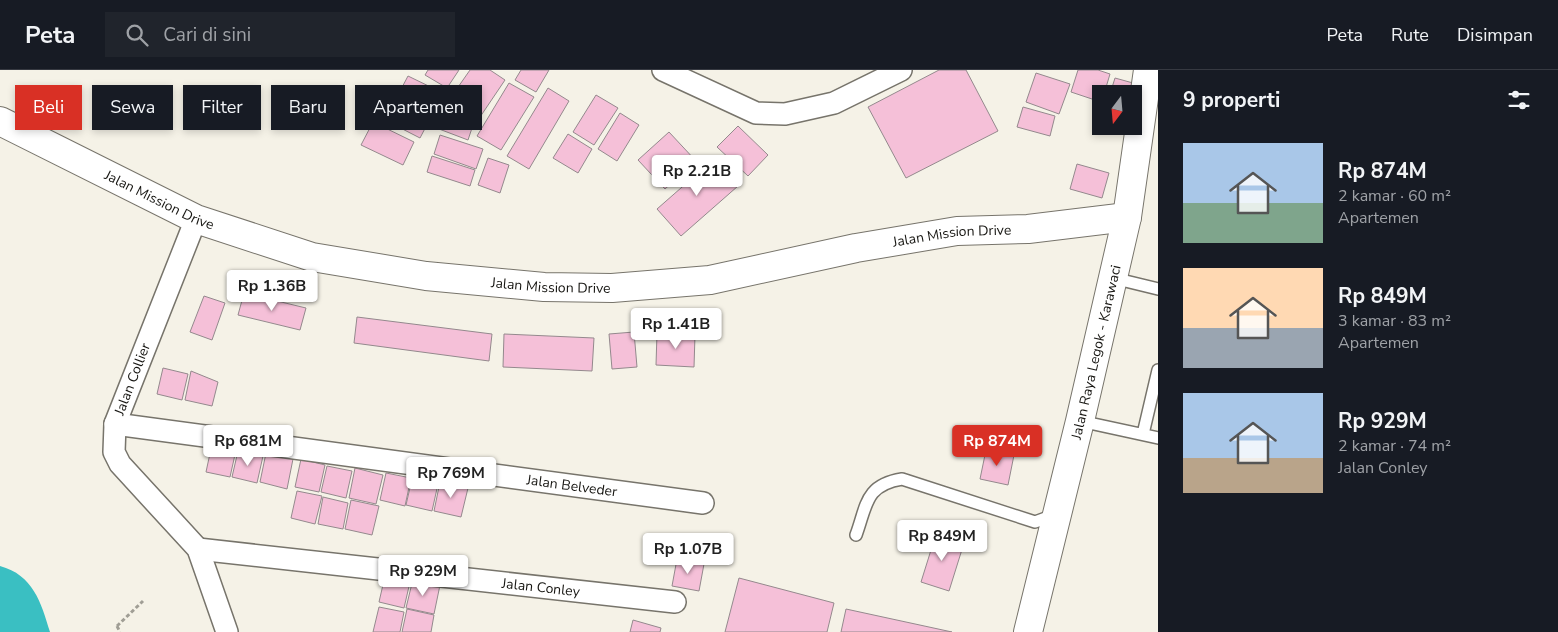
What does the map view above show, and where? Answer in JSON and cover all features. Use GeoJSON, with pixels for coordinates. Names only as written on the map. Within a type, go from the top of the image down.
{"type":"FeatureCollection","features":[{"type":"Feature","properties":{"kind":"street"},"geometry":{"type":"LineString","coordinates":[[663,70],[756,113],[785,114],[834,103],[901,70]]}},
{"type":"Feature","properties":{"kind":"street","name":"Jalan Raya Legok - Karawaci"},"geometry":{"type":"LineString","coordinates":[[1028,632],[1080,421],[1127,217],[1148,70]]}},
{"type":"Feature","properties":{"kind":"street","name":"Jalan Mission Drive"},"geometry":{"type":"LineString","coordinates":[[0,121],[196,219],[312,257],[426,276],[544,287],[612,288],[710,280],[856,248],[956,231],[1028,229],[1127,217]]}},
{"type":"Feature","properties":{"kind":"street","name":"Jalan Collier"},"geometry":{"type":"LineString","coordinates":[[196,219],[115,424],[114,452],[120,464],[198,549],[227,632]]}},
{"type":"Feature","properties":{"kind":"street","name":"Jalan Belveder"},"geometry":{"type":"LineString","coordinates":[[115,424],[703,503]]}},
{"type":"Feature","properties":{"kind":"street","name":"Jalan Conley"},"geometry":{"type":"LineString","coordinates":[[198,549],[675,602]]}},
{"type":"Feature","properties":{"kind":"lane"},"geometry":{"type":"LineString","coordinates":[[1113,278],[1158,289]]}},
{"type":"Feature","properties":{"kind":"lane"},"geometry":{"type":"LineString","coordinates":[[1143,434],[1158,370]]}},
{"type":"Feature","properties":{"kind":"lane"},"geometry":{"type":"LineString","coordinates":[[1080,421],[1158,438]]}},
{"type":"Feature","properties":{"kind":"lane"},"geometry":{"type":"LineString","coordinates":[[856,535],[870,494],[884,482],[902,479],[1034,522],[1058,513]]}},
{"type":"Feature","properties":{"kind":"path"},"geometry":{"type":"LineString","coordinates":[[119,632],[117,626],[143,601]]}},
{"type":"Feature","properties":{"kind":"water"},"geometry":{"type":"Polygon","coordinates":[[[0,566],[11,570],[28,583],[39,600],[50,632],[0,632],[0,566]]]}},
{"type":"Feature","properties":{"kind":"building"},"geometry":{"type":"Polygon","coordinates":[[[428,70],[459,70],[449,85],[442,85],[425,75],[428,70]]]}},
{"type":"Feature","properties":{"kind":"building"},"geometry":{"type":"Polygon","coordinates":[[[470,70],[490,70],[505,80],[482,114],[482,85],[460,85],[470,70]]]}},
{"type":"Feature","properties":{"kind":"building"},"geometry":{"type":"Polygon","coordinates":[[[521,70],[549,70],[536,92],[515,80],[521,70]]]}},
{"type":"Feature","properties":{"kind":"building"},"geometry":{"type":"Polygon","coordinates":[[[939,70],[966,70],[998,131],[906,178],[868,107],[939,70]]]}},
{"type":"Feature","properties":{"kind":"building"},"geometry":{"type":"Polygon","coordinates":[[[1078,70],[1098,70],[1110,74],[1107,85],[1092,85],[1092,99],[1071,92],[1078,70]]]}},
{"type":"Feature","properties":{"kind":"building"},"geometry":{"type":"Polygon","coordinates":[[[1036,73],[1070,84],[1059,114],[1026,102],[1036,73]]]}},
{"type":"Feature","properties":{"kind":"building"},"geometry":{"type":"Polygon","coordinates":[[[408,76],[427,85],[403,85],[408,76]]]}},
{"type":"Feature","properties":{"kind":"building"},"geometry":{"type":"Polygon","coordinates":[[[1115,78],[1133,83],[1132,85],[1113,85],[1115,78]]]}},
{"type":"Feature","properties":{"kind":"building"},"geometry":{"type":"Polygon","coordinates":[[[509,83],[534,97],[501,150],[477,136],[509,83]]]}},
{"type":"Feature","properties":{"kind":"building"},"geometry":{"type":"Polygon","coordinates":[[[548,88],[569,101],[529,169],[507,156],[548,88]]]}},
{"type":"Feature","properties":{"kind":"building"},"geometry":{"type":"Polygon","coordinates":[[[596,95],[618,108],[594,145],[573,132],[596,95]]]}},
{"type":"Feature","properties":{"kind":"building"},"geometry":{"type":"Polygon","coordinates":[[[1023,107],[1055,116],[1050,136],[1017,127],[1023,107]]]}},
{"type":"Feature","properties":{"kind":"building"},"geometry":{"type":"Polygon","coordinates":[[[620,113],[639,125],[617,161],[598,149],[620,113]]]}},
{"type":"Feature","properties":{"kind":"building"},"geometry":{"type":"Polygon","coordinates":[[[738,126],[768,155],[748,176],[717,147],[738,126]]]}},
{"type":"Feature","properties":{"kind":"building"},"geometry":{"type":"Polygon","coordinates":[[[369,130],[389,130],[414,142],[403,165],[361,145],[369,130]]]}},
{"type":"Feature","properties":{"kind":"building"},"geometry":{"type":"Polygon","coordinates":[[[404,130],[424,130],[420,138],[404,130]]]}},
{"type":"Feature","properties":{"kind":"building"},"geometry":{"type":"Polygon","coordinates":[[[442,130],[471,130],[468,140],[442,130]]]}},
{"type":"Feature","properties":{"kind":"building"},"geometry":{"type":"Polygon","coordinates":[[[669,132],[696,161],[665,189],[638,160],[669,132]]]}},
{"type":"Feature","properties":{"kind":"building"},"geometry":{"type":"Polygon","coordinates":[[[568,134],[592,149],[578,173],[553,158],[568,134]]]}},
{"type":"Feature","properties":{"kind":"building"},"geometry":{"type":"Polygon","coordinates":[[[440,135],[483,149],[476,169],[434,154],[440,135]]]}},
{"type":"Feature","properties":{"kind":"building"},"geometry":{"type":"Polygon","coordinates":[[[432,156],[475,170],[470,186],[427,172],[432,156]]]}},
{"type":"Feature","properties":{"kind":"building"},"geometry":{"type":"Polygon","coordinates":[[[488,158],[509,165],[500,193],[478,185],[488,158]]]}},
{"type":"Feature","properties":{"kind":"building"},"geometry":{"type":"Polygon","coordinates":[[[714,159],[738,186],[681,236],[657,209],[714,159]]]}},
{"type":"Feature","properties":{"kind":"building"},"geometry":{"type":"Polygon","coordinates":[[[1077,164],[1109,173],[1102,198],[1070,189],[1077,164]]]}},
{"type":"Feature","properties":{"kind":"building"},"geometry":{"type":"Polygon","coordinates":[[[244,293],[306,308],[300,330],[238,315],[244,293]]]}},
{"type":"Feature","properties":{"kind":"building"},"geometry":{"type":"Polygon","coordinates":[[[204,296],[225,303],[212,340],[190,332],[204,296]]]}},
{"type":"Feature","properties":{"kind":"building"},"geometry":{"type":"Polygon","coordinates":[[[357,317],[492,334],[489,361],[354,343],[357,317]]]}},
{"type":"Feature","properties":{"kind":"building"},"geometry":{"type":"Polygon","coordinates":[[[634,332],[637,367],[612,369],[609,334],[634,332]]]}},
{"type":"Feature","properties":{"kind":"building"},"geometry":{"type":"Polygon","coordinates":[[[657,333],[695,335],[694,367],[656,365],[657,333]]]}},
{"type":"Feature","properties":{"kind":"building"},"geometry":{"type":"Polygon","coordinates":[[[504,334],[594,338],[592,371],[503,367],[504,334]]]}},
{"type":"Feature","properties":{"kind":"building"},"geometry":{"type":"Polygon","coordinates":[[[163,368],[188,374],[182,400],[157,394],[163,368]]]}},
{"type":"Feature","properties":{"kind":"building"},"geometry":{"type":"Polygon","coordinates":[[[191,371],[218,382],[212,406],[185,400],[191,371]]]}},
{"type":"Feature","properties":{"kind":"building"},"geometry":{"type":"Polygon","coordinates":[[[212,444],[236,450],[230,477],[206,472],[212,444]]]}},
{"type":"Feature","properties":{"kind":"building"},"geometry":{"type":"Polygon","coordinates":[[[986,450],[1014,455],[1008,485],[980,479],[986,450]]]}},
{"type":"Feature","properties":{"kind":"building"},"geometry":{"type":"Polygon","coordinates":[[[238,451],[263,456],[257,483],[232,477],[238,451]]]}},
{"type":"Feature","properties":{"kind":"building"},"geometry":{"type":"Polygon","coordinates":[[[266,453],[293,459],[287,489],[260,482],[266,453]]]}},
{"type":"Feature","properties":{"kind":"building"},"geometry":{"type":"Polygon","coordinates":[[[301,459],[325,465],[319,492],[295,487],[301,459]]]}},
{"type":"Feature","properties":{"kind":"building"},"geometry":{"type":"Polygon","coordinates":[[[327,466],[352,471],[346,498],[321,492],[327,466]]]}},
{"type":"Feature","properties":{"kind":"building"},"geometry":{"type":"Polygon","coordinates":[[[355,468],[383,475],[376,504],[349,498],[355,468]]]}},
{"type":"Feature","properties":{"kind":"building"},"geometry":{"type":"Polygon","coordinates":[[[386,473],[411,478],[405,506],[380,500],[386,473]]]}},
{"type":"Feature","properties":{"kind":"building"},"geometry":{"type":"Polygon","coordinates":[[[412,479],[438,484],[432,511],[406,505],[412,479]]]}},
{"type":"Feature","properties":{"kind":"building"},"geometry":{"type":"Polygon","coordinates":[[[440,482],[468,488],[461,517],[434,511],[440,482]]]}},
{"type":"Feature","properties":{"kind":"building"},"geometry":{"type":"Polygon","coordinates":[[[297,491],[322,496],[315,524],[291,518],[297,491]]]}},
{"type":"Feature","properties":{"kind":"building"},"geometry":{"type":"Polygon","coordinates":[[[323,497],[348,503],[343,529],[318,524],[323,497]]]}},
{"type":"Feature","properties":{"kind":"building"},"geometry":{"type":"Polygon","coordinates":[[[351,500],[379,506],[372,535],[345,529],[351,500]]]}},
{"type":"Feature","properties":{"kind":"building"},"geometry":{"type":"Polygon","coordinates":[[[936,534],[964,543],[949,591],[921,582],[936,534]]]}},
{"type":"Feature","properties":{"kind":"building"},"geometry":{"type":"Polygon","coordinates":[[[677,559],[704,564],[699,591],[672,586],[677,559]]]}},
{"type":"Feature","properties":{"kind":"building"},"geometry":{"type":"Polygon","coordinates":[[[385,576],[410,582],[404,608],[379,602],[385,576]]]}},
{"type":"Feature","properties":{"kind":"building"},"geometry":{"type":"Polygon","coordinates":[[[739,578],[834,603],[827,632],[725,632],[739,578]]]}},
{"type":"Feature","properties":{"kind":"building"},"geometry":{"type":"Polygon","coordinates":[[[413,579],[440,585],[434,614],[406,608],[413,579]]]}},
{"type":"Feature","properties":{"kind":"building"},"geometry":{"type":"Polygon","coordinates":[[[379,607],[404,612],[400,632],[373,632],[379,607]]]}},
{"type":"Feature","properties":{"kind":"building"},"geometry":{"type":"Polygon","coordinates":[[[407,609],[434,615],[431,632],[402,632],[407,609]]]}},
{"type":"Feature","properties":{"kind":"building"},"geometry":{"type":"Polygon","coordinates":[[[846,609],[952,632],[841,632],[846,609]]]}},
{"type":"Feature","properties":{"kind":"building"},"geometry":{"type":"Polygon","coordinates":[[[633,620],[661,628],[660,632],[630,632],[633,620]]]}}]}
